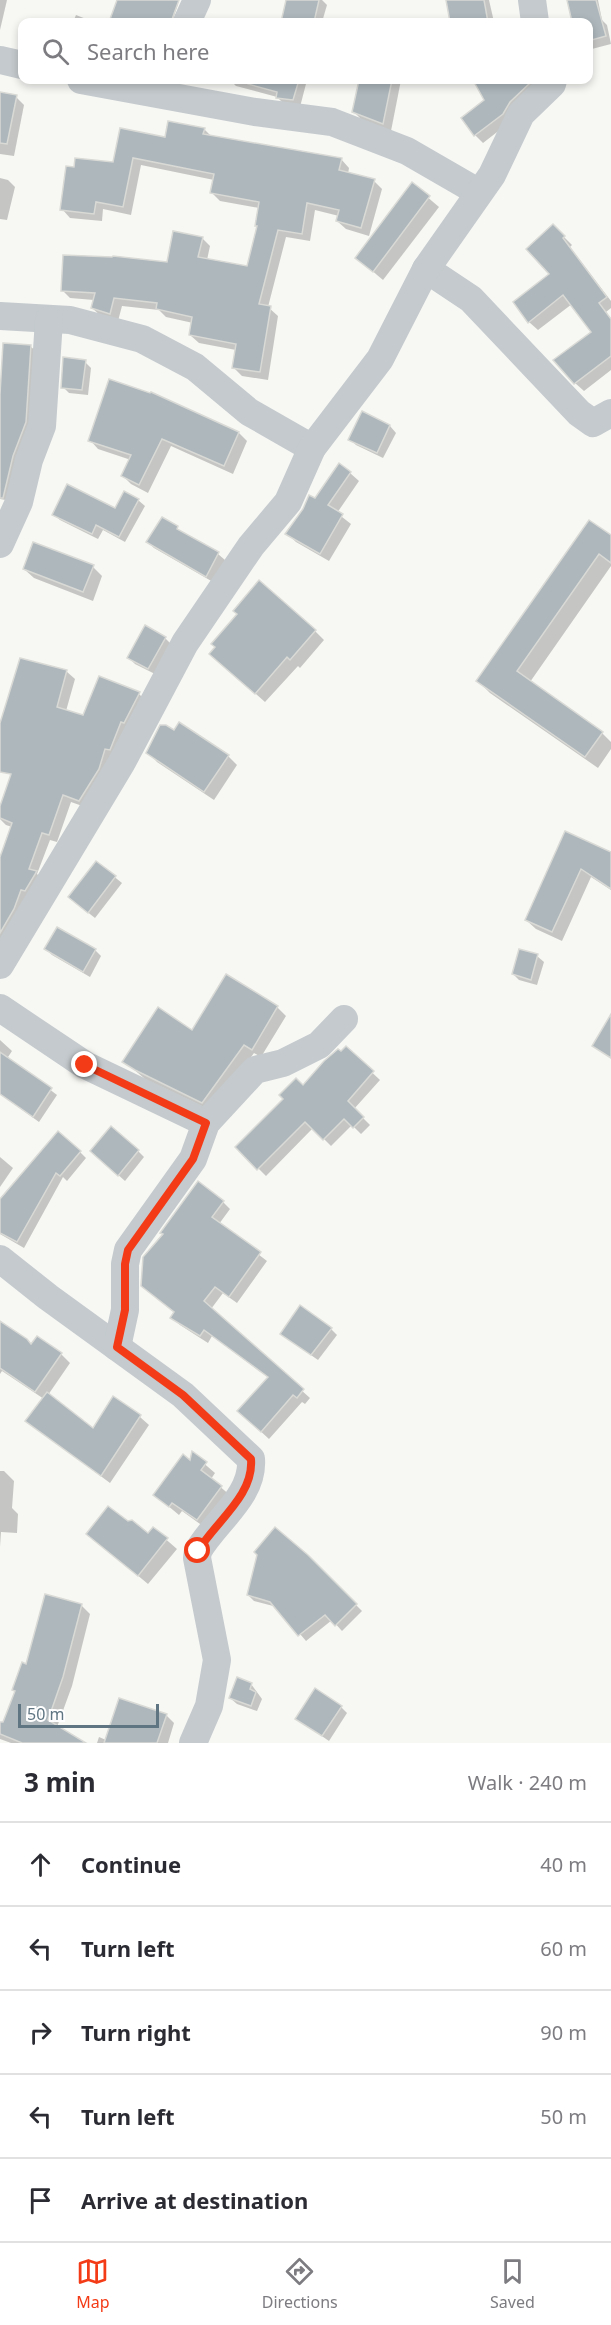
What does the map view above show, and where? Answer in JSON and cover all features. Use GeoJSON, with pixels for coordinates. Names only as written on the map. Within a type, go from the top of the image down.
{"type":"FeatureCollection","features":[{"type":"Feature","properties":{"kind":"street"},"geometry":{"type":"LineString","coordinates":[[189,18],[197,0]]}},
{"type":"Feature","properties":{"kind":"street"},"geometry":{"type":"LineString","coordinates":[[532,0],[534,18]]}},
{"type":"Feature","properties":{"kind":"street"},"geometry":{"type":"LineString","coordinates":[[0,60],[18,64]]}},
{"type":"Feature","properties":{"kind":"street"},"geometry":{"type":"LineString","coordinates":[[123,84],[154,87],[255,112],[332,122],[407,152],[478,192]]}},
{"type":"Feature","properties":{"kind":"street"},"geometry":{"type":"LineString","coordinates":[[0,965],[122,762],[185,643],[251,546],[288,502],[312,448],[345,408],[380,359],[426,269],[492,175],[521,114],[552,84]]}},
{"type":"Feature","properties":{"kind":"street"},"geometry":{"type":"LineString","coordinates":[[426,269],[471,299],[579,413],[593,423],[611,413]]}},
{"type":"Feature","properties":{"kind":"street"},"geometry":{"type":"LineString","coordinates":[[0,316],[70,320],[142,339],[195,367],[249,412],[312,448]]}},
{"type":"Feature","properties":{"kind":"street"},"geometry":{"type":"LineString","coordinates":[[0,544],[19,502],[29,460],[42,426],[49,320]]}},
{"type":"Feature","properties":{"kind":"street"},"geometry":{"type":"LineString","coordinates":[[0,1008],[85,1065],[206,1123]]}},
{"type":"Feature","properties":{"kind":"street"},"geometry":{"type":"LineString","coordinates":[[117,1347],[125,1310],[125,1264],[128,1250],[193,1159],[206,1123],[255,1070],[283,1063],[319,1045],[344,1019]]}},
{"type":"Feature","properties":{"kind":"street"},"geometry":{"type":"LineString","coordinates":[[0,1259],[48,1297],[183,1395],[251,1459],[252,1472],[247,1486],[198,1551],[197,1558],[217,1660],[209,1706],[193,1743]]}},
{"type":"Feature","properties":{"kind":"building"},"geometry":{"type":"Polygon","coordinates":[[[117,0],[179,0],[172,18],[110,18],[117,0]]]}},
{"type":"Feature","properties":{"kind":"building"},"geometry":{"type":"Polygon","coordinates":[[[286,0],[319,0],[315,18],[282,18],[286,0]]]}},
{"type":"Feature","properties":{"kind":"building"},"geometry":{"type":"Polygon","coordinates":[[[446,0],[484,0],[487,18],[449,18],[446,0]]]}},
{"type":"Feature","properties":{"kind":"building"},"geometry":{"type":"Polygon","coordinates":[[[567,0],[596,0],[606,36],[593,40],[593,18],[571,18],[567,0]]]}},
{"type":"Feature","properties":{"kind":"building"},"geometry":{"type":"Polygon","coordinates":[[[248,84],[298,84],[293,100],[276,98],[277,92],[248,84]]]}},
{"type":"Feature","properties":{"kind":"building"},"geometry":{"type":"Polygon","coordinates":[[[358,84],[391,84],[383,124],[352,112],[358,84]]]}},
{"type":"Feature","properties":{"kind":"building"},"geometry":{"type":"Polygon","coordinates":[[[475,84],[529,84],[510,102],[503,114],[474,136],[461,118],[484,100],[475,84]]]}},
{"type":"Feature","properties":{"kind":"building"},"geometry":{"type":"Polygon","coordinates":[[[0,92],[17,95],[7,144],[0,143],[0,92]]]}},
{"type":"Feature","properties":{"kind":"building"},"geometry":{"type":"Polygon","coordinates":[[[168,121],[205,128],[203,134],[342,158],[339,170],[375,179],[361,228],[336,221],[339,210],[307,203],[302,234],[278,230],[259,304],[271,306],[260,372],[232,368],[236,344],[189,335],[192,317],[156,309],[157,303],[114,298],[110,314],[91,308],[95,293],[61,291],[63,255],[113,256],[167,262],[173,231],[203,237],[198,257],[247,266],[257,226],[255,226],[259,202],[210,193],[214,174],[133,158],[123,207],[96,202],[94,214],[60,210],[66,166],[74,167],[75,158],[113,162],[120,128],[165,137],[168,121]]]}},
{"type":"Feature","properties":{"kind":"building"},"geometry":{"type":"Polygon","coordinates":[[[412,182],[430,196],[373,272],[355,258],[412,182]]]}},
{"type":"Feature","properties":{"kind":"building"},"geometry":{"type":"Polygon","coordinates":[[[553,224],[565,236],[563,238],[607,297],[599,303],[611,319],[611,356],[574,384],[553,360],[591,332],[563,295],[528,323],[513,302],[549,274],[526,249],[553,224]]]}},
{"type":"Feature","properties":{"kind":"building"},"geometry":{"type":"Polygon","coordinates":[[[3,343],[31,345],[26,422],[13,456],[3,498],[0,498],[0,394],[3,343]]]}},
{"type":"Feature","properties":{"kind":"building"},"geometry":{"type":"Polygon","coordinates":[[[63,357],[86,360],[82,390],[61,388],[63,357]]]}},
{"type":"Feature","properties":{"kind":"building"},"geometry":{"type":"Polygon","coordinates":[[[109,379],[151,392],[239,432],[224,466],[162,439],[139,485],[121,476],[131,455],[88,441],[109,379]]]}},
{"type":"Feature","properties":{"kind":"building"},"geometry":{"type":"Polygon","coordinates":[[[362,411],[390,425],[377,453],[348,440],[362,411]]]}},
{"type":"Feature","properties":{"kind":"building"},"geometry":{"type":"Polygon","coordinates":[[[339,463],[351,472],[328,505],[343,514],[320,554],[285,534],[303,509],[309,495],[315,498],[339,463]]]}},
{"type":"Feature","properties":{"kind":"building"},"geometry":{"type":"Polygon","coordinates":[[[67,484],[115,508],[124,491],[139,499],[119,537],[96,525],[92,534],[52,515],[67,484]]]}},
{"type":"Feature","properties":{"kind":"building"},"geometry":{"type":"Polygon","coordinates":[[[162,517],[178,526],[177,529],[219,552],[206,577],[146,542],[162,517]]]}},
{"type":"Feature","properties":{"kind":"building"},"geometry":{"type":"Polygon","coordinates":[[[589,520],[611,535],[611,563],[599,554],[517,671],[603,732],[585,757],[476,681],[589,520]]]}},
{"type":"Feature","properties":{"kind":"building"},"geometry":{"type":"Polygon","coordinates":[[[33,542],[94,565],[83,592],[23,569],[33,542]]]}},
{"type":"Feature","properties":{"kind":"building"},"geometry":{"type":"Polygon","coordinates":[[[259,580],[316,630],[290,660],[287,657],[255,694],[209,654],[215,647],[211,644],[237,614],[233,611],[259,580]]]}},
{"type":"Feature","properties":{"kind":"building"},"geometry":{"type":"Polygon","coordinates":[[[145,625],[166,637],[148,669],[127,658],[145,625]]]}},
{"type":"Feature","properties":{"kind":"building"},"geometry":{"type":"Polygon","coordinates":[[[20,658],[67,670],[57,707],[83,715],[99,676],[140,692],[124,723],[121,722],[110,750],[105,749],[99,769],[79,801],[63,795],[49,835],[42,833],[29,869],[37,871],[25,891],[21,890],[14,909],[0,933],[0,857],[12,823],[0,818],[0,806],[11,774],[0,772],[0,723],[20,658]]]}},
{"type":"Feature","properties":{"kind":"building"},"geometry":{"type":"Polygon","coordinates":[[[179,722],[229,755],[204,792],[146,753],[160,725],[166,725],[174,730],[179,722]]]}},
{"type":"Feature","properties":{"kind":"building"},"geometry":{"type":"Polygon","coordinates":[[[565,831],[611,852],[611,889],[581,869],[552,932],[525,920],[565,831]]]}},
{"type":"Feature","properties":{"kind":"building"},"geometry":{"type":"Polygon","coordinates":[[[96,861],[116,876],[88,913],[68,897],[96,861]]]}},
{"type":"Feature","properties":{"kind":"building"},"geometry":{"type":"Polygon","coordinates":[[[57,927],[96,949],[83,972],[44,949],[57,927]]]}},
{"type":"Feature","properties":{"kind":"building"},"geometry":{"type":"Polygon","coordinates":[[[519,949],[538,954],[531,980],[512,974],[519,949]]]}},
{"type":"Feature","properties":{"kind":"building"},"geometry":{"type":"Polygon","coordinates":[[[226,974],[278,1006],[252,1050],[244,1045],[202,1103],[122,1062],[158,1007],[192,1030],[226,974]]]}},
{"type":"Feature","properties":{"kind":"building"},"geometry":{"type":"Polygon","coordinates":[[[611,1014],[611,1058],[592,1046],[611,1014]]]}},
{"type":"Feature","properties":{"kind":"building"},"geometry":{"type":"Polygon","coordinates":[[[346,1046],[374,1071],[348,1101],[364,1117],[353,1128],[344,1119],[323,1140],[305,1122],[257,1170],[235,1147],[283,1099],[279,1095],[296,1078],[303,1085],[324,1061],[338,1049],[341,1051],[346,1046]]]}},
{"type":"Feature","properties":{"kind":"building"},"geometry":{"type":"Polygon","coordinates":[[[0,1052],[52,1088],[33,1117],[0,1094],[0,1052]]]}},
{"type":"Feature","properties":{"kind":"building"},"geometry":{"type":"Polygon","coordinates":[[[111,1126],[139,1150],[118,1176],[90,1151],[111,1126]]]}},
{"type":"Feature","properties":{"kind":"building"},"geometry":{"type":"Polygon","coordinates":[[[58,1131],[81,1151],[60,1176],[56,1173],[17,1242],[0,1233],[0,1199],[58,1131]]]}},
{"type":"Feature","properties":{"kind":"building"},"geometry":{"type":"Polygon","coordinates":[[[198,1181],[224,1201],[212,1217],[261,1252],[229,1297],[215,1287],[204,1301],[304,1389],[297,1398],[293,1395],[261,1432],[237,1411],[268,1377],[204,1330],[200,1336],[170,1318],[174,1312],[141,1286],[143,1257],[163,1234],[160,1233],[198,1181]]]}},
{"type":"Feature","properties":{"kind":"building"},"geometry":{"type":"Polygon","coordinates":[[[300,1305],[332,1328],[311,1355],[280,1334],[300,1305]]]}},
{"type":"Feature","properties":{"kind":"building"},"geometry":{"type":"Polygon","coordinates":[[[0,1321],[31,1344],[37,1336],[62,1353],[35,1392],[0,1368],[0,1321]]]}},
{"type":"Feature","properties":{"kind":"building"},"geometry":{"type":"Polygon","coordinates":[[[47,1392],[93,1428],[113,1396],[141,1415],[101,1476],[25,1421],[47,1392]]]}},
{"type":"Feature","properties":{"kind":"building"},"geometry":{"type":"Polygon","coordinates":[[[192,1451],[207,1462],[201,1470],[222,1486],[197,1520],[172,1503],[169,1507],[153,1495],[183,1454],[190,1460],[192,1451]]]}},
{"type":"Feature","properties":{"kind":"building"},"geometry":{"type":"Polygon","coordinates":[[[108,1506],[128,1521],[132,1520],[148,1533],[153,1527],[168,1538],[138,1576],[86,1534],[108,1506]]]}},
{"type":"Feature","properties":{"kind":"building"},"geometry":{"type":"Polygon","coordinates":[[[275,1527],[308,1555],[357,1604],[335,1626],[325,1615],[298,1636],[270,1602],[247,1595],[257,1555],[254,1552],[275,1527]]]}},
{"type":"Feature","properties":{"kind":"building"},"geometry":{"type":"Polygon","coordinates":[[[45,1594],[82,1604],[63,1677],[48,1720],[86,1743],[22,1743],[0,1734],[0,1722],[3,1722],[15,1691],[12,1690],[22,1662],[26,1664],[45,1594]]]}},
{"type":"Feature","properties":{"kind":"building"},"geometry":{"type":"Polygon","coordinates":[[[237,1677],[252,1683],[250,1689],[256,1692],[251,1706],[229,1698],[237,1677]]]}},
{"type":"Feature","properties":{"kind":"building"},"geometry":{"type":"Polygon","coordinates":[[[315,1688],[342,1706],[322,1736],[295,1719],[315,1688]]]}},
{"type":"Feature","properties":{"kind":"building"},"geometry":{"type":"Polygon","coordinates":[[[119,1698],[167,1714],[157,1743],[104,1743],[119,1698]]]}},
{"type":"Feature","properties":{"kind":"route"},"geometry":{"type":"LineString","coordinates":[[85,1065],[206,1123],[193,1159],[128,1250],[125,1264],[125,1310],[117,1347],[183,1395],[251,1459],[252,1472],[247,1486],[198,1551]]}}]}
